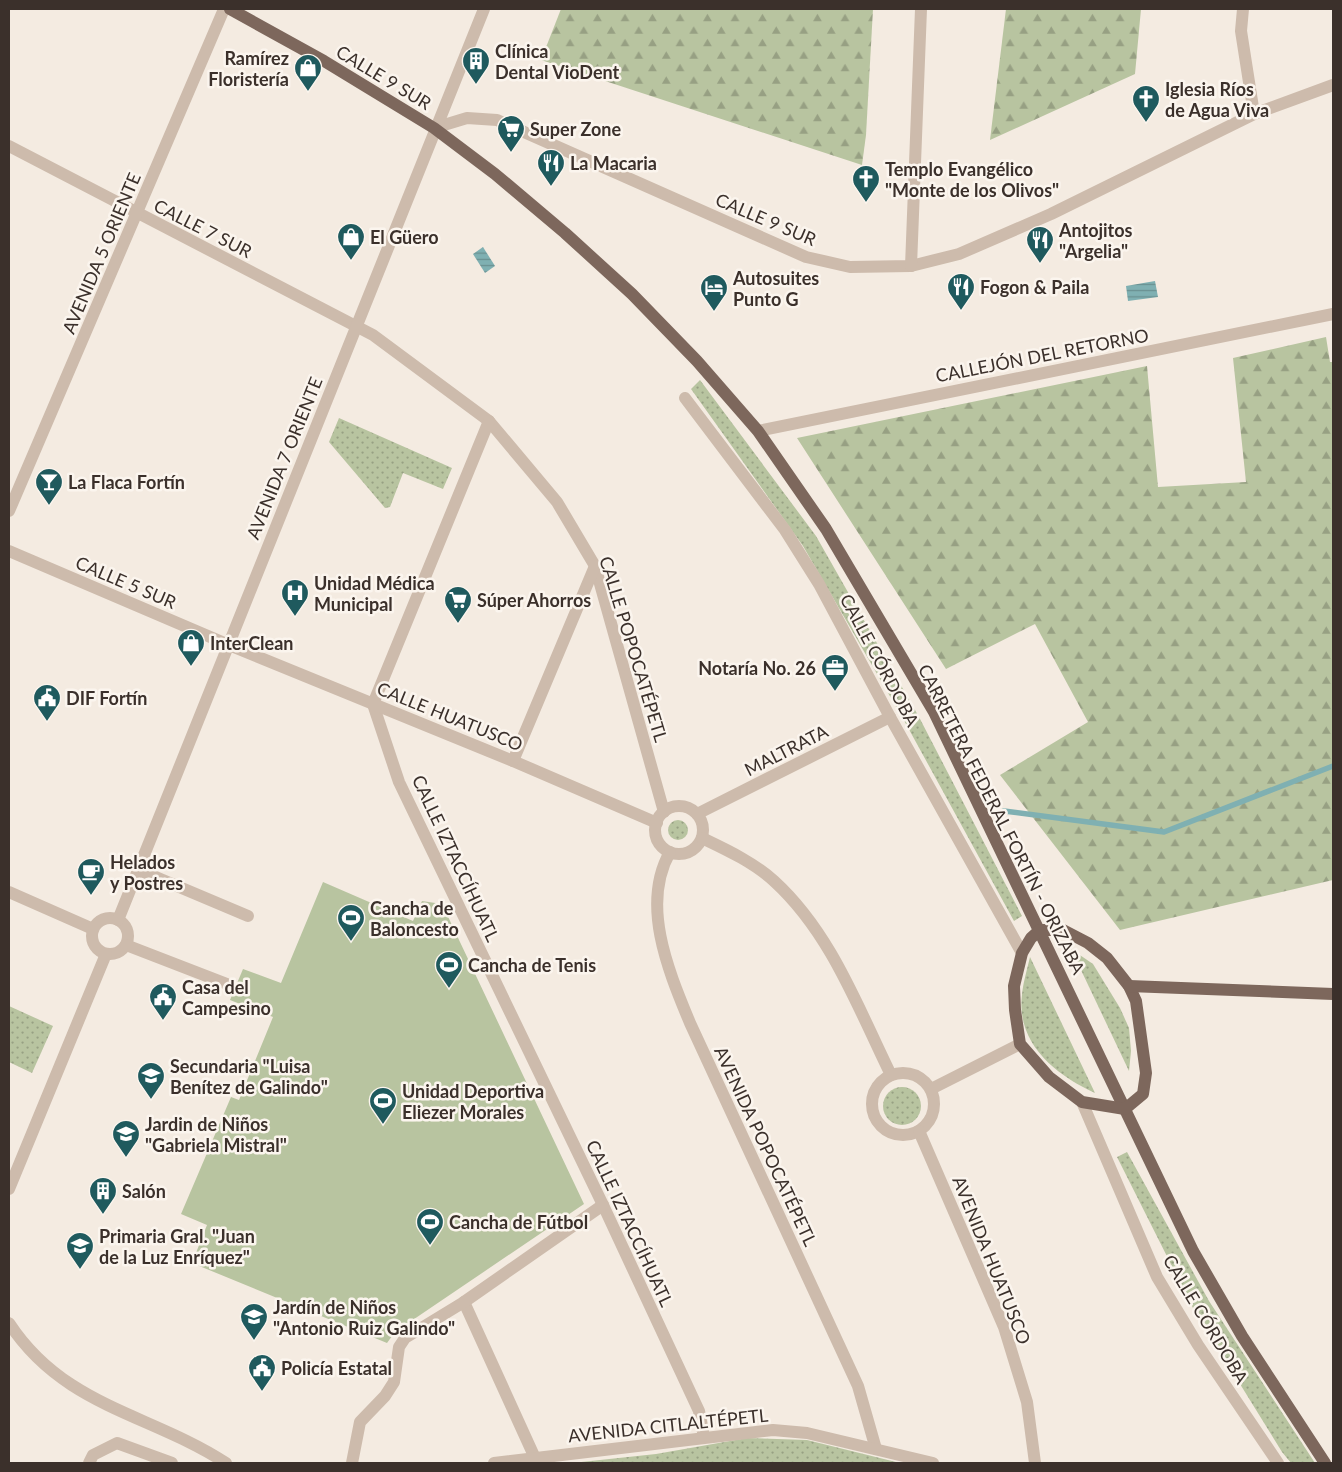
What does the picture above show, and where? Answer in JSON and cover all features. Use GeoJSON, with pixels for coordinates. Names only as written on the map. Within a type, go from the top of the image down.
{"type":"FeatureCollection","features":[{"type":"Feature","properties":{"kind":"main road","name":"CALLE 9 SUR"},"geometry":{"type":"LineString","coordinates":[[230,9],[324,61],[434,128]]}},
{"type":"Feature","properties":{"kind":"main road","name":"CARRETERA FEDERAL FORTÍN - ORIZABA"},"geometry":{"type":"LineString","coordinates":[[434,128],[495,174],[565,233],[632,294],[697,361],[758,431],[826,530],[934,712],[1193,1251],[1242,1336],[1326,1463]]}},
{"type":"Feature","properties":{"kind":"main road"},"geometry":{"type":"LineString","coordinates":[[1040,930],[1062,930],[1088,943],[1106,958],[1129,986],[1136,1001],[1146,1073],[1143,1094],[1125,1109],[1082,1102],[1050,1077],[1020,1044],[1014,986],[1022,953],[1030,938],[1040,930]]}},
{"type":"Feature","properties":{"kind":"main road"},"geometry":{"type":"LineString","coordinates":[[1129,986],[1333,994]]}},
{"type":"Feature","properties":{"kind":"street","name":"AVENIDA 5 ORIENTE"},"geometry":{"type":"LineString","coordinates":[[9,511],[138,214],[224,9]]}},
{"type":"Feature","properties":{"kind":"street","name":"AVENIDA 7 ORIENTE"},"geometry":{"type":"LineString","coordinates":[[118,920],[434,128],[484,9]]}},
{"type":"Feature","properties":{"kind":"street"},"geometry":{"type":"LineString","coordinates":[[911,266],[921,9]]}},
{"type":"Feature","properties":{"kind":"street"},"geometry":{"type":"LineString","coordinates":[[1243,9],[1241,31],[1254,114]]}},
{"type":"Feature","properties":{"kind":"street","name":"CALLE 9 SUR"},"geometry":{"type":"LineString","coordinates":[[434,128],[468,118],[497,120],[806,258],[850,267],[911,266],[959,254],[1051,214],[1254,114],[1333,85]]}},
{"type":"Feature","properties":{"kind":"street","name":"CALLE 7 SUR"},"geometry":{"type":"LineString","coordinates":[[9,146],[356,325]]}},
{"type":"Feature","properties":{"kind":"street","name":"CALLEJÓN DEL RETORNO"},"geometry":{"type":"LineString","coordinates":[[758,431],[1333,314]]}},
{"type":"Feature","properties":{"kind":"street","name":"CALLE POPOCATÉPETL"},"geometry":{"type":"LineString","coordinates":[[356,325],[373,335],[489,421],[557,502],[595,566],[664,812]]}},
{"type":"Feature","properties":{"kind":"street","name":"CALLE CÓRDOBA"},"geometry":{"type":"LineString","coordinates":[[685,398],[785,530],[819,584],[890,717],[1022,953]]}},
{"type":"Feature","properties":{"kind":"street"},"geometry":{"type":"LineString","coordinates":[[373,704],[489,421]]}},
{"type":"Feature","properties":{"kind":"street","name":"CALLE 5 SUR"},"geometry":{"type":"LineString","coordinates":[[9,551],[229,645]]}},
{"type":"Feature","properties":{"kind":"street"},"geometry":{"type":"LineString","coordinates":[[513,760],[595,566]]}},
{"type":"Feature","properties":{"kind":"street","name":"CALLE HUATUSCO"},"geometry":{"type":"LineString","coordinates":[[229,645],[513,760],[657,823]]}},
{"type":"Feature","properties":{"kind":"street","name":"CALLE IZTACCÍHUATL"},"geometry":{"type":"LineString","coordinates":[[373,704],[399,782],[603,1205],[699,1411],[704,1437]]}},
{"type":"Feature","properties":{"kind":"street","name":"MALTRATA"},"geometry":{"type":"LineString","coordinates":[[697,814],[890,717]]}},
{"type":"Feature","properties":{"kind":"street"},"geometry":{"type":"LineString","coordinates":[[677,806],[685,807],[697,814],[703,825],[702,838],[693,850],[686,854],[670,852],[659,844],[656,837],[657,823],[664,812],[677,806]]}},
{"type":"Feature","properties":{"kind":"street"},"geometry":{"type":"LineString","coordinates":[[702,838],[740,857],[773,880],[802,911],[827,945],[891,1075]]}},
{"type":"Feature","properties":{"kind":"street","name":"AVENIDA POPOCATÉPETL"},"geometry":{"type":"LineString","coordinates":[[670,852],[661,868],[656,891],[658,921],[671,976],[690,1024],[858,1386],[876,1449]]}},
{"type":"Feature","properties":{"kind":"street"},"geometry":{"type":"LineString","coordinates":[[139,870],[248,916]]}},
{"type":"Feature","properties":{"kind":"street"},"geometry":{"type":"LineString","coordinates":[[9,892],[93,929]]}},
{"type":"Feature","properties":{"kind":"street"},"geometry":{"type":"LineString","coordinates":[[105,918],[118,920],[128,932],[126,945],[118,952],[106,954],[94,945],[93,929],[105,918]]}},
{"type":"Feature","properties":{"kind":"street"},"geometry":{"type":"LineString","coordinates":[[126,945],[227,984]]}},
{"type":"Feature","properties":{"kind":"street"},"geometry":{"type":"LineString","coordinates":[[9,1189],[106,954]]}},
{"type":"Feature","properties":{"kind":"street"},"geometry":{"type":"LineString","coordinates":[[930,1089],[1020,1044]]}},
{"type":"Feature","properties":{"kind":"street"},"geometry":{"type":"LineString","coordinates":[[909,1073],[925,1081],[930,1089],[934,1107],[927,1124],[919,1131],[910,1134],[890,1132],[875,1118],[872,1108],[876,1089],[891,1075],[909,1073]]}},
{"type":"Feature","properties":{"kind":"street","name":"CALLE CÓRDOBA"},"geometry":{"type":"LineString","coordinates":[[1082,1102],[1157,1277],[1198,1345],[1278,1463]]}},
{"type":"Feature","properties":{"kind":"street","name":"AVENIDA HUATUSCO"},"geometry":{"type":"LineString","coordinates":[[919,1131],[1004,1328],[1027,1402],[1035,1463]]}},
{"type":"Feature","properties":{"kind":"street"},"geometry":{"type":"LineString","coordinates":[[352,1463],[360,1422],[385,1396],[394,1382],[399,1347],[405,1338],[464,1302],[603,1205]]}},
{"type":"Feature","properties":{"kind":"street"},"geometry":{"type":"LineString","coordinates":[[464,1302],[535,1458]]}},
{"type":"Feature","properties":{"kind":"street"},"geometry":{"type":"LineString","coordinates":[[9,1324],[24,1346],[54,1373],[82,1393],[205,1449],[226,1463]]}},
{"type":"Feature","properties":{"kind":"street","name":"AVENIDA CITLALTÉPETL"},"geometry":{"type":"LineString","coordinates":[[494,1463],[773,1430],[807,1433],[933,1463]]}},
{"type":"Feature","properties":{"kind":"street"},"geometry":{"type":"LineString","coordinates":[[88,1463],[93,1455],[118,1443],[172,1463]]}},
{"type":"Feature","properties":{"kind":"green space"},"geometry":{"type":"Polygon","coordinates":[[[561,9],[873,9],[866,135],[862,165],[541,60],[561,9]]]}},
{"type":"Feature","properties":{"kind":"green space"},"geometry":{"type":"Polygon","coordinates":[[[1006,9],[1141,9],[1135,74],[990,140],[1006,9]]]}},
{"type":"Feature","properties":{"kind":"green space"},"geometry":{"type":"Polygon","coordinates":[[[1326,337],[1330,362],[1333,362],[1333,880],[1120,930],[1000,775],[1088,722],[1035,624],[946,669],[797,438],[1147,366],[1158,487],[1246,482],[1233,358],[1326,337]]]}},
{"type":"Feature","properties":{"kind":"green space"},"geometry":{"type":"Polygon","coordinates":[[[700,380],[816,536],[919,717],[1022,916],[1014,921],[906,724],[803,546],[691,389],[700,380]]]}},
{"type":"Feature","properties":{"kind":"green space"},"geometry":{"type":"Polygon","coordinates":[[[339,418],[452,468],[443,489],[403,473],[390,507],[385,508],[329,442],[339,418]]]}},
{"type":"Feature","properties":{"kind":"green space"},"geometry":{"type":"Polygon","coordinates":[[[678,820],[685,823],[688,830],[685,837],[678,840],[671,837],[668,830],[671,823],[678,820]]]}},
{"type":"Feature","properties":{"kind":"green space","name":"Unidad Deportiva Eliezer Morales"},"geometry":{"type":"Polygon","coordinates":[[[323,882],[413,921],[422,901],[442,904],[584,1204],[395,1332],[387,1343],[192,1263],[207,1225],[181,1214],[231,1097],[239,1100],[273,1017],[230,1000],[243,969],[281,983],[323,882]]]}},
{"type":"Feature","properties":{"kind":"green space"},"geometry":{"type":"Polygon","coordinates":[[[1071,949],[1093,964],[1120,1008],[1129,1028],[1131,1051],[1129,1071],[1071,949]]]}},
{"type":"Feature","properties":{"kind":"green space"},"geometry":{"type":"Polygon","coordinates":[[[1030,957],[1095,1093],[1080,1086],[1053,1067],[1032,1043],[1025,1028],[1022,1013],[1024,981],[1030,957]]]}},
{"type":"Feature","properties":{"kind":"green space"},"geometry":{"type":"Polygon","coordinates":[[[9,1006],[53,1026],[32,1073],[9,1062],[9,1006]]]}},
{"type":"Feature","properties":{"kind":"green space"},"geometry":{"type":"Polygon","coordinates":[[[902,1087],[915,1093],[921,1106],[915,1119],[902,1125],[889,1119],[883,1106],[889,1093],[902,1087]]]}},
{"type":"Feature","properties":{"kind":"green space"},"geometry":{"type":"Polygon","coordinates":[[[1127,1152],[1209,1301],[1315,1463],[1291,1463],[1282,1452],[1193,1308],[1117,1157],[1127,1152]]]}},
{"type":"Feature","properties":{"kind":"green space"},"geometry":{"type":"Polygon","coordinates":[[[747,1438],[807,1440],[900,1463],[572,1463],[656,1454],[747,1438]]]}},
{"type":"Feature","properties":{"kind":"water"},"geometry":{"type":"Polygon","coordinates":[[[483,247],[495,266],[485,273],[473,254],[483,247]]]}},
{"type":"Feature","properties":{"kind":"water"},"geometry":{"type":"Polygon","coordinates":[[[1155,281],[1158,297],[1128,301],[1126,286],[1155,281]]]}},
{"type":"Feature","properties":{"kind":"waterway"},"geometry":{"type":"LineString","coordinates":[[1004,811],[1164,832],[1333,766]]}},
{"type":"Feature","properties":{"kind":"place","name":"Clínica Dental VioDent"},"geometry":{"type":"Point","coordinates":[476,85]}},
{"type":"Feature","properties":{"kind":"place","name":"Ramírez Floristería"},"geometry":{"type":"Point","coordinates":[308,92]}},
{"type":"Feature","properties":{"kind":"place","name":"Iglesia Ríos de Agua Viva"},"geometry":{"type":"Point","coordinates":[1146,123]}},
{"type":"Feature","properties":{"kind":"place","name":"Super Zone"},"geometry":{"type":"Point","coordinates":[511,153]}},
{"type":"Feature","properties":{"kind":"place","name":"La Macaria"},"geometry":{"type":"Point","coordinates":[551,187]}},
{"type":"Feature","properties":{"kind":"place","name":"Templo Evangélico \"Monte de los Olivos\""},"geometry":{"type":"Point","coordinates":[866,203]}},
{"type":"Feature","properties":{"kind":"place","name":"El Güero"},"geometry":{"type":"Point","coordinates":[351,261]}},
{"type":"Feature","properties":{"kind":"place","name":"Antojitos \"Argelia\""},"geometry":{"type":"Point","coordinates":[1040,264]}},
{"type":"Feature","properties":{"kind":"place","name":"Fogon & Paila"},"geometry":{"type":"Point","coordinates":[961,311]}},
{"type":"Feature","properties":{"kind":"place","name":"Autosuites Punto G"},"geometry":{"type":"Point","coordinates":[714,312]}},
{"type":"Feature","properties":{"kind":"place","name":"La Flaca Fortín"},"geometry":{"type":"Point","coordinates":[49,506]}},
{"type":"Feature","properties":{"kind":"place","name":"Unidad Médica Municipal"},"geometry":{"type":"Point","coordinates":[295,617]}},
{"type":"Feature","properties":{"kind":"place","name":"Súper Ahorros"},"geometry":{"type":"Point","coordinates":[458,624]}},
{"type":"Feature","properties":{"kind":"place","name":"InterClean"},"geometry":{"type":"Point","coordinates":[191,667]}},
{"type":"Feature","properties":{"kind":"place","name":"Notaría No. 26"},"geometry":{"type":"Point","coordinates":[835,692]}},
{"type":"Feature","properties":{"kind":"place","name":"DIF Fortín"},"geometry":{"type":"Point","coordinates":[47,722]}},
{"type":"Feature","properties":{"kind":"place","name":"Helados y Postres"},"geometry":{"type":"Point","coordinates":[91,896]}},
{"type":"Feature","properties":{"kind":"place","name":"Cancha de Baloncesto"},"geometry":{"type":"Point","coordinates":[351,942]}},
{"type":"Feature","properties":{"kind":"place","name":"Cancha de Tenis"},"geometry":{"type":"Point","coordinates":[449,989]}},
{"type":"Feature","properties":{"kind":"place","name":"Casa del Campesino"},"geometry":{"type":"Point","coordinates":[163,1021]}},
{"type":"Feature","properties":{"kind":"place","name":"Secundaria \"Luisa Benítez de Galindo\""},"geometry":{"type":"Point","coordinates":[151,1100]}},
{"type":"Feature","properties":{"kind":"place","name":"Unidad Deportiva Eliezer Morales"},"geometry":{"type":"Point","coordinates":[383,1125]}},
{"type":"Feature","properties":{"kind":"place","name":"Jardin de Niños \"Gabriela Mistral\""},"geometry":{"type":"Point","coordinates":[126,1158]}},
{"type":"Feature","properties":{"kind":"place","name":"Salón"},"geometry":{"type":"Point","coordinates":[103,1215]}},
{"type":"Feature","properties":{"kind":"place","name":"Cancha de Fútbol"},"geometry":{"type":"Point","coordinates":[430,1246]}},
{"type":"Feature","properties":{"kind":"place","name":"Primaria Gral. \"Juan de la Luz Enríquez\""},"geometry":{"type":"Point","coordinates":[80,1270]}},
{"type":"Feature","properties":{"kind":"place","name":"Jardín de Niños \"Antonio Ruiz Galindo\""},"geometry":{"type":"Point","coordinates":[254,1341]}},
{"type":"Feature","properties":{"kind":"place","name":"Policía Estatal"},"geometry":{"type":"Point","coordinates":[262,1392]}}]}
